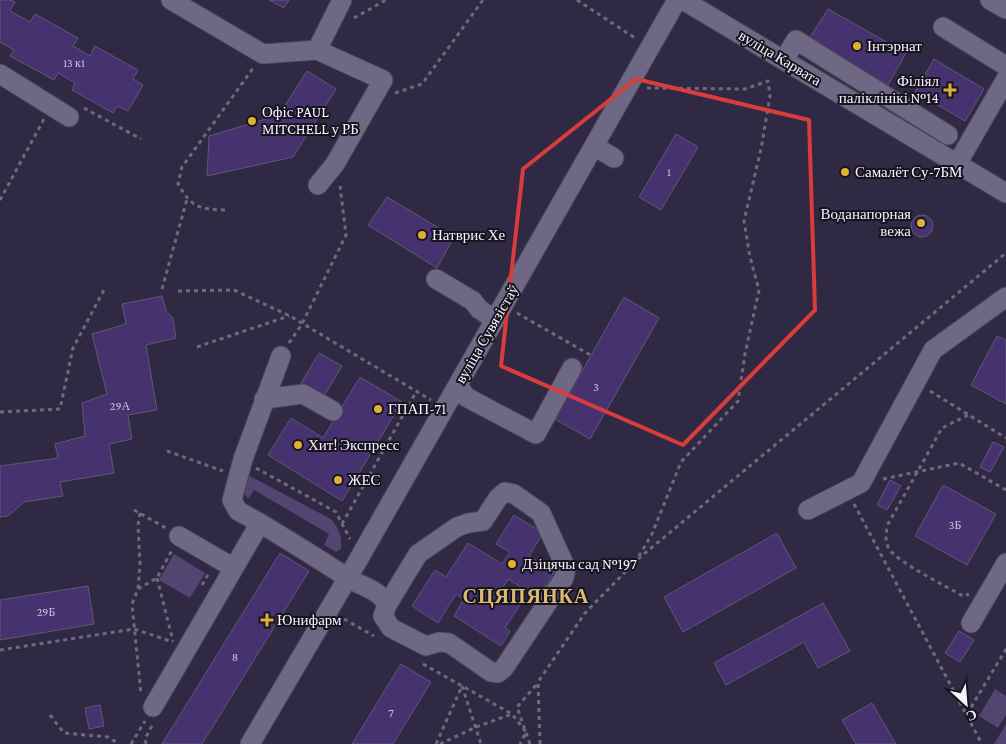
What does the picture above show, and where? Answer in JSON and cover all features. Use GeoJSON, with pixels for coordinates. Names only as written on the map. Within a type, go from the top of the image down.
{"type":"FeatureCollection","features":[{"type":"Feature","properties":{"kind":"street"},"geometry":{"type":"LineString","coordinates":[[171,0],[263,54],[317,50],[383,80],[335,164],[318,185]]}},
{"type":"Feature","properties":{"kind":"street"},"geometry":{"type":"LineString","coordinates":[[317,50],[342,0]]}},
{"type":"Feature","properties":{"kind":"street","name":"вуліца Сувязістаў"},"geometry":{"type":"LineString","coordinates":[[250,744],[348,579],[677,0]]}},
{"type":"Feature","properties":{"kind":"street","name":"вуліца Карвата"},"geometry":{"type":"LineString","coordinates":[[683,0],[1006,193]]}},
{"type":"Feature","properties":{"kind":"street"},"geometry":{"type":"LineString","coordinates":[[990,0],[1006,9]]}},
{"type":"Feature","properties":{"kind":"street"},"geometry":{"type":"LineString","coordinates":[[943,27],[1006,66]]}},
{"type":"Feature","properties":{"kind":"street"},"geometry":{"type":"LineString","coordinates":[[784,60],[796,40],[948,135]]}},
{"type":"Feature","properties":{"kind":"street"},"geometry":{"type":"LineString","coordinates":[[0,74],[69,116]]}},
{"type":"Feature","properties":{"kind":"street"},"geometry":{"type":"LineString","coordinates":[[957,164],[1006,79]]}},
{"type":"Feature","properties":{"kind":"street"},"geometry":{"type":"LineString","coordinates":[[594,146],[614,158]]}},
{"type":"Feature","properties":{"kind":"street"},"geometry":{"type":"LineString","coordinates":[[436,278],[473,301],[479,309],[495,320]]}},
{"type":"Feature","properties":{"kind":"street"},"geometry":{"type":"LineString","coordinates":[[808,510],[854,487],[933,350],[1006,297]]}},
{"type":"Feature","properties":{"kind":"street"},"geometry":{"type":"LineString","coordinates":[[281,356],[264,399],[244,470],[232,500],[238,511],[334,568],[348,579],[363,585],[384,598],[387,604],[383,616],[391,628],[426,646],[439,642],[449,643],[491,672],[498,673],[504,668],[564,578],[566,568],[541,513],[514,494],[505,492],[498,498],[482,521],[457,527],[418,554],[387,604]]}},
{"type":"Feature","properties":{"kind":"street"},"geometry":{"type":"LineString","coordinates":[[458,386],[466,397],[536,434],[572,368]]}},
{"type":"Feature","properties":{"kind":"street"},"geometry":{"type":"LineString","coordinates":[[264,399],[303,394],[333,411]]}},
{"type":"Feature","properties":{"kind":"street"},"geometry":{"type":"LineString","coordinates":[[145,711],[180,645],[234,568],[260,523]]}},
{"type":"Feature","properties":{"kind":"street"},"geometry":{"type":"LineString","coordinates":[[179,536],[234,568]]}},
{"type":"Feature","properties":{"kind":"street"},"geometry":{"type":"LineString","coordinates":[[971,623],[1006,563]]}},
{"type":"Feature","properties":{"kind":"path"},"geometry":{"type":"LineString","coordinates":[[351,19],[386,0]]}},
{"type":"Feature","properties":{"kind":"path"},"geometry":{"type":"LineString","coordinates":[[371,100],[422,84],[483,0]]}},
{"type":"Feature","properties":{"kind":"path"},"geometry":{"type":"LineString","coordinates":[[577,0],[635,38],[640,31]]}},
{"type":"Feature","properties":{"kind":"path"},"geometry":{"type":"LineString","coordinates":[[225,210],[203,209],[187,199],[178,184],[182,167],[263,54]]}},
{"type":"Feature","properties":{"kind":"path"},"geometry":{"type":"LineString","coordinates":[[636,561],[652,534],[681,462],[738,401],[745,354],[759,290],[750,257],[744,221],[761,149],[770,96],[768,81],[745,89],[647,88]]}},
{"type":"Feature","properties":{"kind":"path"},"geometry":{"type":"LineString","coordinates":[[0,200],[35,135]]}},
{"type":"Feature","properties":{"kind":"path"},"geometry":{"type":"LineString","coordinates":[[281,356],[302,324],[346,235],[339,177],[335,164]]}},
{"type":"Feature","properties":{"kind":"path"},"geometry":{"type":"LineString","coordinates":[[162,289],[187,199]]}},
{"type":"Feature","properties":{"kind":"path"},"geometry":{"type":"LineString","coordinates":[[530,744],[516,707],[538,682],[585,614],[636,561],[1006,253]]}},
{"type":"Feature","properties":{"kind":"path"},"geometry":{"type":"LineString","coordinates":[[0,412],[60,409],[73,348],[104,290]]}},
{"type":"Feature","properties":{"kind":"path"},"geometry":{"type":"LineString","coordinates":[[178,291],[234,290],[290,316],[433,401]]}},
{"type":"Feature","properties":{"kind":"path"},"geometry":{"type":"LineString","coordinates":[[517,313],[592,356]]}},
{"type":"Feature","properties":{"kind":"path"},"geometry":{"type":"LineString","coordinates":[[197,347],[290,316]]}},
{"type":"Feature","properties":{"kind":"path"},"geometry":{"type":"LineString","coordinates":[[927,389],[1006,438]]}},
{"type":"Feature","properties":{"kind":"path"},"geometry":{"type":"LineString","coordinates":[[342,524],[416,392]]}},
{"type":"Feature","properties":{"kind":"path"},"geometry":{"type":"LineString","coordinates":[[968,415],[942,428],[888,524],[885,540],[890,551],[903,561],[962,596],[976,592]]}},
{"type":"Feature","properties":{"kind":"path"},"geometry":{"type":"LineString","coordinates":[[167,451],[244,470],[336,512],[351,542]]}},
{"type":"Feature","properties":{"kind":"path"},"geometry":{"type":"LineString","coordinates":[[982,744],[854,487],[959,463],[1006,490]]}},
{"type":"Feature","properties":{"kind":"path"},"geometry":{"type":"LineString","coordinates":[[134,510],[179,536],[156,578],[138,589]]}},
{"type":"Feature","properties":{"kind":"path"},"geometry":{"type":"LineString","coordinates":[[131,744],[145,711],[132,604],[138,589],[140,564],[138,525],[140,514]]}},
{"type":"Feature","properties":{"kind":"path"},"geometry":{"type":"LineString","coordinates":[[156,578],[180,645]]}},
{"type":"Feature","properties":{"kind":"path"},"geometry":{"type":"LineString","coordinates":[[344,619],[379,638]]}},
{"type":"Feature","properties":{"kind":"path"},"geometry":{"type":"LineString","coordinates":[[0,650],[134,629],[180,645]]}},
{"type":"Feature","properties":{"kind":"path"},"geometry":{"type":"LineString","coordinates":[[966,714],[1006,649]]}},
{"type":"Feature","properties":{"kind":"path"},"geometry":{"type":"LineString","coordinates":[[419,662],[512,714],[526,732]]}},
{"type":"Feature","properties":{"kind":"path"},"geometry":{"type":"LineString","coordinates":[[538,682],[540,744]]}},
{"type":"Feature","properties":{"kind":"path"},"geometry":{"type":"LineString","coordinates":[[462,686],[481,744]]}},
{"type":"Feature","properties":{"kind":"path"},"geometry":{"type":"LineString","coordinates":[[436,744],[462,686]]}},
{"type":"Feature","properties":{"kind":"path"},"geometry":{"type":"LineString","coordinates":[[440,744],[476,727],[512,714]]}},
{"type":"Feature","properties":{"kind":"path"},"geometry":{"type":"LineString","coordinates":[[50,715],[64,733],[108,737],[119,744]]}},
{"type":"Feature","properties":{"kind":"path"},"geometry":{"type":"LineString","coordinates":[[520,744],[526,732]]}},
{"type":"Feature","properties":{"kind":"highlighted area"},"geometry":{"type":"Polygon","coordinates":[[[636,79],[809,120],[815,310],[683,445],[501,366],[523,169],[636,79]]]}},
{"type":"Feature","properties":{"kind":"shaded area"},"geometry":{"type":"Polygon","coordinates":[[[248,475],[331,519],[339,532],[341,549],[336,552],[324,545],[329,534],[254,490],[248,499],[244,493],[248,475]]]}},
{"type":"Feature","properties":{"kind":"shaded area"},"geometry":{"type":"Polygon","coordinates":[[[174,554],[205,573],[190,598],[159,580],[174,554]]]}},
{"type":"Feature","properties":{"kind":"shaded area"},"geometry":{"type":"Polygon","coordinates":[[[995,689],[1006,696],[1006,715],[998,728],[979,716],[995,689]]]}},
{"type":"Feature","properties":{"kind":"shaded area"},"geometry":{"type":"Polygon","coordinates":[[[1006,724],[1006,744],[994,744],[1006,724]]]}},
{"type":"Feature","properties":{"kind":"building"},"geometry":{"type":"Polygon","coordinates":[[[0,0],[15,2],[10,11],[30,22],[35,14],[78,38],[73,46],[90,56],[95,46],[138,70],[133,79],[143,85],[128,111],[117,106],[113,113],[72,90],[75,83],[58,73],[54,80],[10,56],[14,50],[0,42],[0,0]]]}},
{"type":"Feature","properties":{"kind":"building"},"geometry":{"type":"Polygon","coordinates":[[[269,0],[289,0],[284,8],[269,0]]]}},
{"type":"Feature","properties":{"kind":"building","name":"Інтэрнат"},"geometry":{"type":"Polygon","coordinates":[[[828,9],[906,53],[888,85],[809,39],[828,9]]]}},
{"type":"Feature","properties":{"kind":"building","name":"Філіял паліклінікі №14"},"geometry":{"type":"Polygon","coordinates":[[[934,59],[984,89],[965,121],[915,92],[934,59]]]}},
{"type":"Feature","properties":{"kind":"building"},"geometry":{"type":"Polygon","coordinates":[[[307,71],[336,89],[293,157],[207,176],[209,136],[279,115],[307,71]]]}},
{"type":"Feature","properties":{"kind":"building"},"geometry":{"type":"Polygon","coordinates":[[[676,134],[698,147],[661,210],[639,197],[676,134]]]}},
{"type":"Feature","properties":{"kind":"building"},"geometry":{"type":"Polygon","coordinates":[[[387,197],[454,237],[437,268],[368,225],[387,197]]]}},
{"type":"Feature","properties":{"kind":"building"},"geometry":{"type":"Polygon","coordinates":[[[918,215],[926,215],[933,222],[933,230],[926,237],[918,237],[911,230],[911,222],[918,215]]]}},
{"type":"Feature","properties":{"kind":"building"},"geometry":{"type":"Polygon","coordinates":[[[162,296],[166,311],[173,318],[176,338],[146,345],[157,410],[128,415],[132,439],[109,444],[114,473],[60,482],[63,496],[24,502],[8,516],[0,517],[0,466],[58,458],[55,444],[85,436],[82,403],[107,394],[92,334],[126,324],[122,304],[162,296]]]}},
{"type":"Feature","properties":{"kind":"building"},"geometry":{"type":"Polygon","coordinates":[[[624,297],[659,318],[590,439],[555,419],[624,297]]]}},
{"type":"Feature","properties":{"kind":"building"},"geometry":{"type":"Polygon","coordinates":[[[997,336],[1006,340],[1006,404],[971,385],[997,336]]]}},
{"type":"Feature","properties":{"kind":"building"},"geometry":{"type":"Polygon","coordinates":[[[319,353],[342,366],[323,398],[300,385],[319,353]]]}},
{"type":"Feature","properties":{"kind":"building"},"geometry":{"type":"Polygon","coordinates":[[[360,377],[402,402],[342,501],[268,455],[291,418],[323,438],[360,377]]]}},
{"type":"Feature","properties":{"kind":"building"},"geometry":{"type":"Polygon","coordinates":[[[993,442],[1004,447],[990,472],[980,467],[993,442]]]}},
{"type":"Feature","properties":{"kind":"building"},"geometry":{"type":"Polygon","coordinates":[[[890,480],[901,486],[887,510],[877,505],[890,480]]]}},
{"type":"Feature","properties":{"kind":"building"},"geometry":{"type":"Polygon","coordinates":[[[943,485],[996,514],[967,565],[915,536],[943,485]]]}},
{"type":"Feature","properties":{"kind":"building"},"geometry":{"type":"Polygon","coordinates":[[[514,515],[543,533],[529,556],[554,572],[538,598],[508,579],[503,588],[523,600],[505,628],[510,631],[501,646],[454,616],[464,599],[456,594],[438,623],[412,606],[435,570],[446,577],[468,543],[502,564],[510,552],[496,544],[514,515]]]}},
{"type":"Feature","properties":{"kind":"building"},"geometry":{"type":"Polygon","coordinates":[[[777,533],[796,568],[683,632],[664,597],[777,533]]]}},
{"type":"Feature","properties":{"kind":"building"},"geometry":{"type":"Polygon","coordinates":[[[280,553],[309,571],[202,744],[162,744],[280,553]]]}},
{"type":"Feature","properties":{"kind":"building"},"geometry":{"type":"Polygon","coordinates":[[[88,586],[94,624],[0,640],[0,600],[88,586]]]}},
{"type":"Feature","properties":{"kind":"building"},"geometry":{"type":"Polygon","coordinates":[[[823,603],[850,651],[818,668],[804,642],[726,685],[714,663],[823,603]]]}},
{"type":"Feature","properties":{"kind":"building"},"geometry":{"type":"Polygon","coordinates":[[[959,631],[974,640],[960,662],[945,653],[959,631]]]}},
{"type":"Feature","properties":{"kind":"building"},"geometry":{"type":"Polygon","coordinates":[[[401,664],[431,682],[393,744],[352,744],[401,664]]]}},
{"type":"Feature","properties":{"kind":"building"},"geometry":{"type":"Polygon","coordinates":[[[872,703],[896,744],[856,744],[842,720],[872,703]]]}},
{"type":"Feature","properties":{"kind":"building"},"geometry":{"type":"Polygon","coordinates":[[[100,705],[104,726],[89,729],[85,708],[100,705]]]}},
{"type":"Feature","properties":{"kind":"place","name":"Інтэрнат"},"geometry":{"type":"Point","coordinates":[857,46]}},
{"type":"Feature","properties":{"kind":"place","name":"Філіял паліклінікі №14"},"geometry":{"type":"Point","coordinates":[950,90]}},
{"type":"Feature","properties":{"kind":"place","name":"Офіс PAUL MITCHELL у РБ"},"geometry":{"type":"Point","coordinates":[252,121]}},
{"type":"Feature","properties":{"kind":"place","name":"Самалёт Су-7БМ"},"geometry":{"type":"Point","coordinates":[845,172]}},
{"type":"Feature","properties":{"kind":"place","name":"Воданапорная вежа"},"geometry":{"type":"Point","coordinates":[921,223]}},
{"type":"Feature","properties":{"kind":"place","name":"Натврис Хе"},"geometry":{"type":"Point","coordinates":[422,235]}},
{"type":"Feature","properties":{"kind":"place","name":"ГПАП-71"},"geometry":{"type":"Point","coordinates":[378,409]}},
{"type":"Feature","properties":{"kind":"place","name":"Хит! Экспресс"},"geometry":{"type":"Point","coordinates":[298,445]}},
{"type":"Feature","properties":{"kind":"place","name":"ЖЕС"},"geometry":{"type":"Point","coordinates":[338,480]}},
{"type":"Feature","properties":{"kind":"place","name":"Дзіцячы сад №197"},"geometry":{"type":"Point","coordinates":[512,564]}},
{"type":"Feature","properties":{"kind":"place","name":"Юнифарм"},"geometry":{"type":"Point","coordinates":[267,620]}},
{"type":"Feature","properties":{"kind":"district","name":"СЦЯПЯНКА"},"geometry":{"type":"Point","coordinates":[526,596]}}]}
